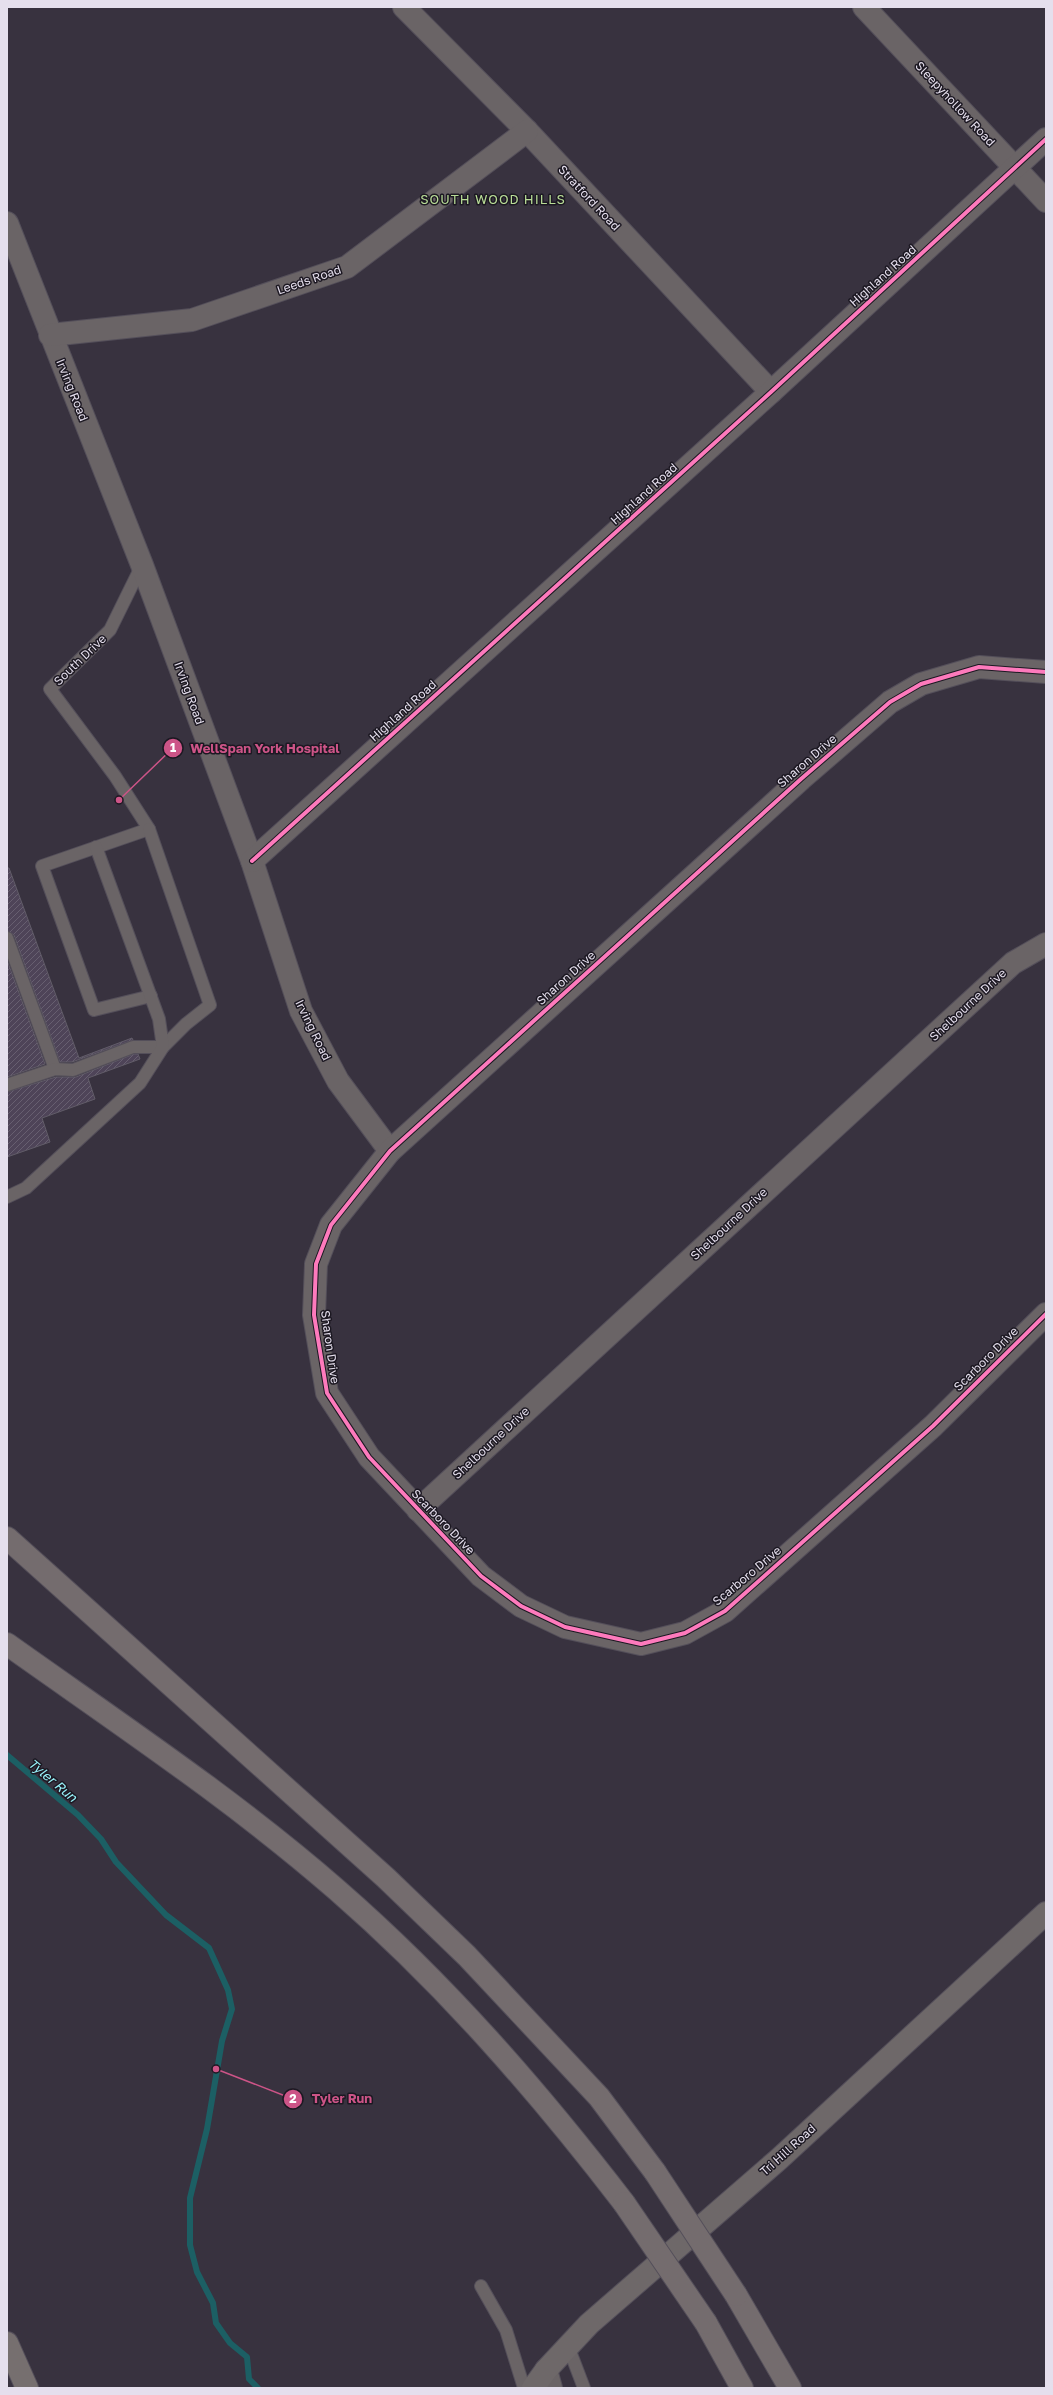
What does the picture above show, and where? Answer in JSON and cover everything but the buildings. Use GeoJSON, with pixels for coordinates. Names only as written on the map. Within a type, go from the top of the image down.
{"type":"FeatureCollection","features":[{"type":"Feature","properties":{"kind":"highway"},"geometry":{"type":"LineString","coordinates":[[7,1538],[386,1878],[466,1956],[599,2097],[654,2172],[736,2295],[790,2388]]}},
{"type":"Feature","properties":{"kind":"highway"},"geometry":{"type":"LineString","coordinates":[[7,1644],[249,1819],[336,1890],[420,1966],[498,2048],[569,2132],[624,2203],[706,2323],[742,2388]]}},
{"type":"Feature","properties":{"kind":"main road"},"geometry":{"type":"LineString","coordinates":[[7,2343],[27,2388]]}},
{"type":"Feature","properties":{"kind":"street","name":"Stratford Road"},"geometry":{"type":"LineString","coordinates":[[404,7],[527,131],[771,392]]}},
{"type":"Feature","properties":{"kind":"street","name":"Sleepyhollow Road"},"geometry":{"type":"LineString","coordinates":[[864,7],[1046,201]]}},
{"type":"Feature","properties":{"kind":"street","name":"Leeds Road"},"geometry":{"type":"LineString","coordinates":[[50,335],[192,320],[347,267],[527,131]]}},
{"type":"Feature","properties":{"kind":"street","name":"Highland Road"},"geometry":{"type":"LineString","coordinates":[[252,861],[771,392],[1016,169],[1046,139]]}},
{"type":"Feature","properties":{"kind":"street","name":"Irving Road"},"geometry":{"type":"LineString","coordinates":[[7,223],[142,565],[252,861],[301,1011],[338,1081],[390,1151]]}},
{"type":"Feature","properties":{"kind":"street","name":"Sharon Drive"},"geometry":{"type":"LineString","coordinates":[[369,1457],[327,1394],[314,1315],[316,1264],[332,1225],[390,1151],[801,779],[890,702],[921,684],[979,667],[1046,672]]}},
{"type":"Feature","properties":{"kind":"street","name":"Shelbourne Drive"},"geometry":{"type":"LineString","coordinates":[[418,1510],[1013,963],[1046,944]]}},
{"type":"Feature","properties":{"kind":"street","name":"Scarboro Drive"},"geometry":{"type":"LineString","coordinates":[[369,1457],[481,1576],[521,1606],[564,1627],[641,1644],[685,1633],[725,1611],[933,1426],[1046,1314]]}},
{"type":"Feature","properties":{"kind":"street","name":"Tri Hill Road"},"geometry":{"type":"LineString","coordinates":[[532,2388],[548,2379],[568,2346],[589,2324],[779,2158],[1046,1913]]}},
{"type":"Feature","properties":{"kind":"lane","name":"South Drive"},"geometry":{"type":"LineString","coordinates":[[142,565],[110,630],[50,689],[115,776],[149,829]]}},
{"type":"Feature","properties":{"kind":"lane"},"geometry":{"type":"LineString","coordinates":[[7,1197],[26,1188],[140,1083],[163,1047],[186,1024],[210,1005],[149,829],[42,866],[94,1010],[151,996]]}},
{"type":"Feature","properties":{"kind":"lane"},"geometry":{"type":"LineString","coordinates":[[96,848],[159,1019],[163,1047]]}},
{"type":"Feature","properties":{"kind":"lane"},"geometry":{"type":"LineString","coordinates":[[7,938],[55,1069]]}},
{"type":"Feature","properties":{"kind":"lane"},"geometry":{"type":"LineString","coordinates":[[7,1085],[55,1069],[73,1070],[133,1047],[163,1047]]}},
{"type":"Feature","properties":{"kind":"lane"},"geometry":{"type":"LineString","coordinates":[[481,2286],[506,2330],[524,2388]]}},
{"type":"Feature","properties":{"kind":"lane"},"geometry":{"type":"LineString","coordinates":[[568,2346],[584,2388]]}},
{"type":"Feature","properties":{"kind":"waterway","name":"Tyler Run"},"geometry":{"type":"LineString","coordinates":[[7,1755],[78,1815],[101,1839],[116,1862],[166,1915],[209,1948],[228,1990],[232,2009],[222,2041],[207,2129],[190,2198],[190,2245],[197,2272],[213,2303],[216,2323],[230,2343],[247,2357],[249,2379],[258,2388]]}},
{"type":"Feature","properties":{"kind":"cycle path"},"geometry":{"type":"LineString","coordinates":[[252,861],[771,392],[1046,139]]}},
{"type":"Feature","properties":{"kind":"cycle path"},"geometry":{"type":"LineString","coordinates":[[1046,672],[979,667],[921,684],[890,702],[801,779],[390,1151],[331,1225],[316,1264],[314,1315],[327,1393],[369,1457],[481,1576],[521,1606],[565,1627],[641,1644],[685,1633],[725,1611],[933,1426],[1046,1314]]}},
{"type":"Feature","properties":{"kind":"place","name":"WellSpan York Hospital"},"geometry":{"type":"Point","coordinates":[119,800]}},
{"type":"Feature","properties":{"kind":"place","name":"Tyler Run"},"geometry":{"type":"Point","coordinates":[216,2069]}},
{"type":"Feature","properties":{"kind":"district","name":"SOUTH WOOD HILLS"},"geometry":{"type":"Point","coordinates":[493,199]}}]}
